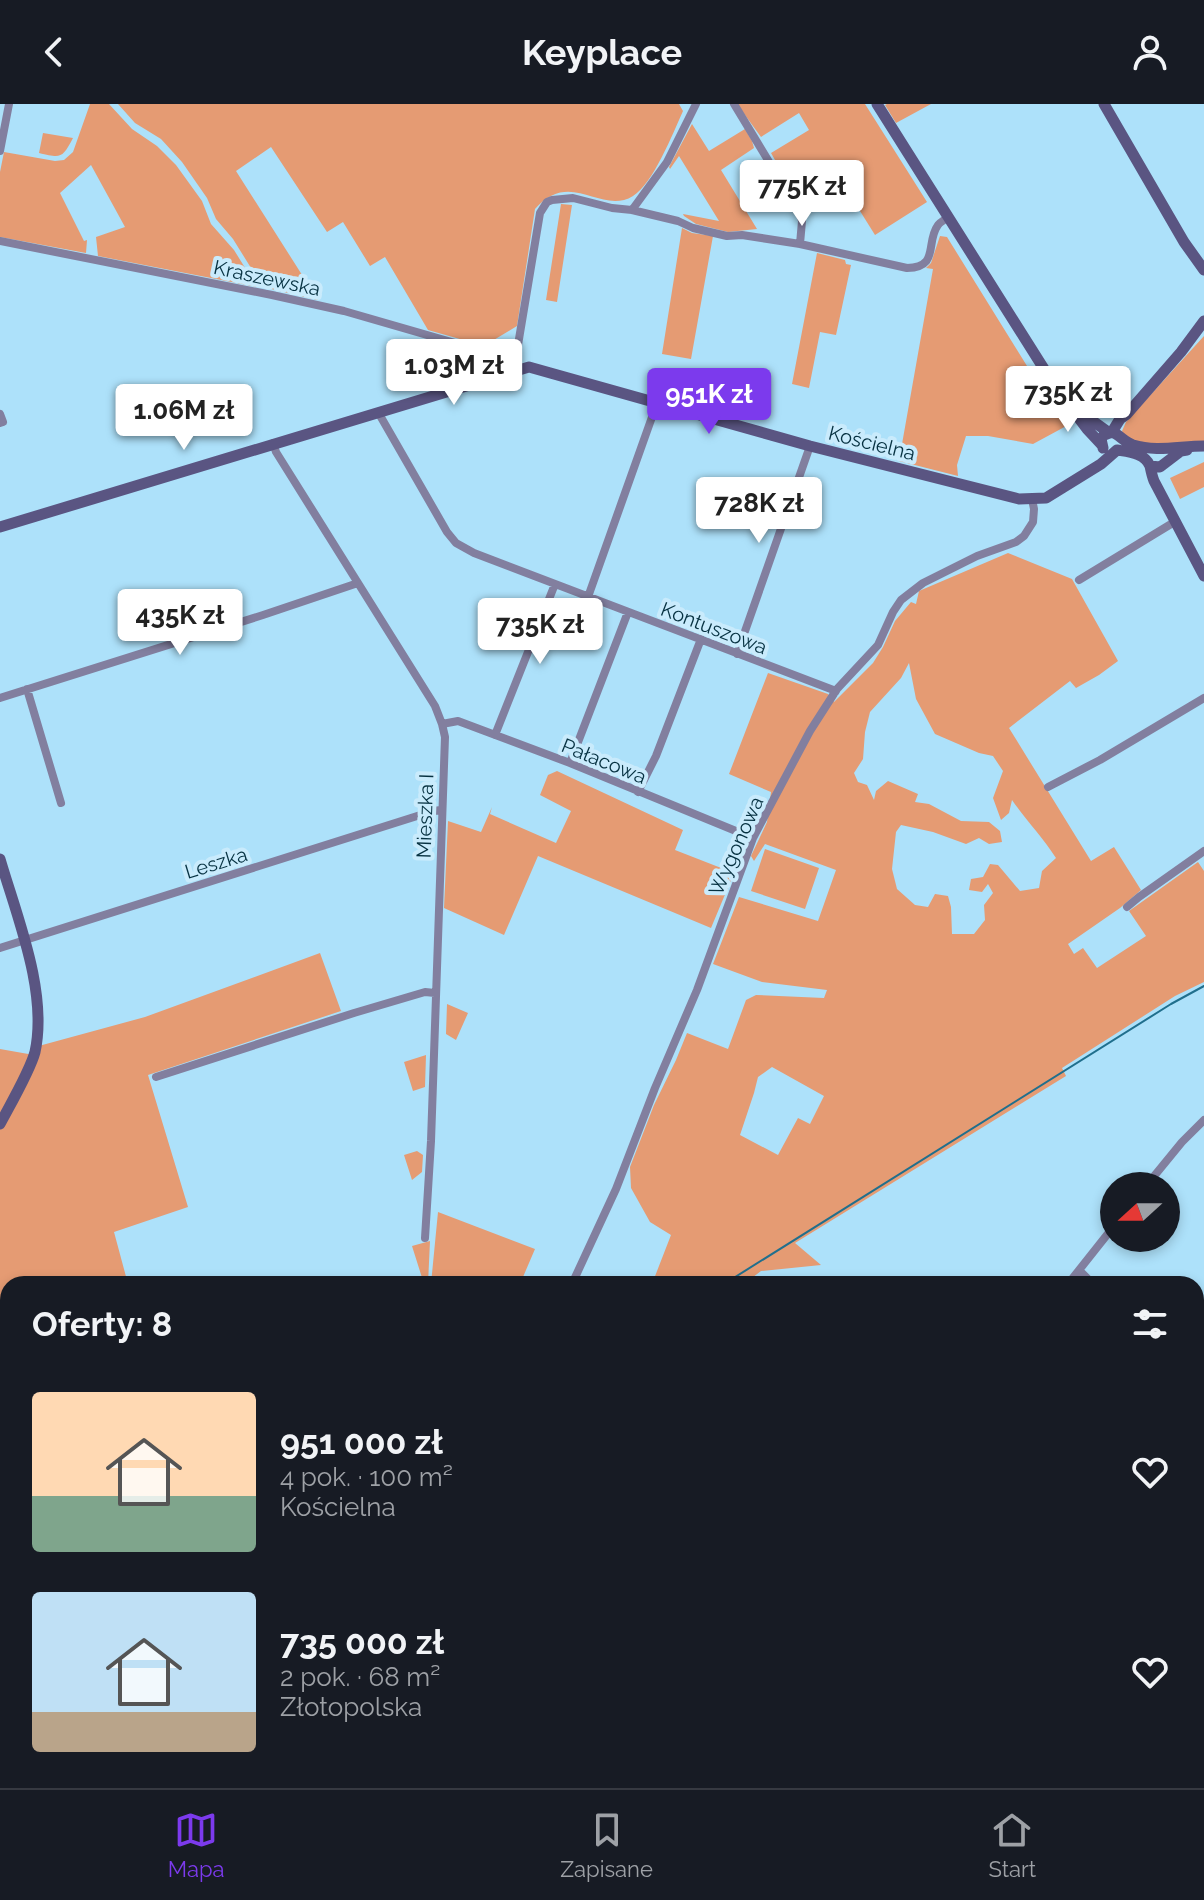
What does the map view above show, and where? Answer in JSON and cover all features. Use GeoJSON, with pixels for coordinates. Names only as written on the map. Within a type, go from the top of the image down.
{"type":"FeatureCollection","features":[{"type":"Feature","properties":{"kind":"street"},"geometry":{"type":"LineString","coordinates":[[0,151],[9,104]]}},
{"type":"Feature","properties":{"kind":"street"},"geometry":{"type":"LineString","coordinates":[[632,210],[667,162],[696,104]]}},
{"type":"Feature","properties":{"kind":"street"},"geometry":{"type":"LineString","coordinates":[[734,104],[800,213],[800,244]]}},
{"type":"Feature","properties":{"kind":"street"},"geometry":{"type":"LineString","coordinates":[[877,104],[1064,400],[1101,445]]}},
{"type":"Feature","properties":{"kind":"street"},"geometry":{"type":"LineString","coordinates":[[1104,104],[1184,242],[1204,270]]}},
{"type":"Feature","properties":{"kind":"street"},"geometry":{"type":"LineString","coordinates":[[0,527],[378,412],[517,366],[540,213],[547,202],[573,198],[678,221],[727,236],[742,235],[800,244],[912,268],[926,262],[939,223],[948,217]]}},
{"type":"Feature","properties":{"kind":"street","name":"Kraszewska"},"geometry":{"type":"LineString","coordinates":[[0,241],[344,311],[510,359],[517,366]]}},
{"type":"Feature","properties":{"kind":"street"},"geometry":{"type":"LineString","coordinates":[[1033,504],[1110,458],[1120,419],[1204,321]]}},
{"type":"Feature","properties":{"kind":"street","name":"Kościelna"},"geometry":{"type":"LineString","coordinates":[[517,366],[1033,504]]}},
{"type":"Feature","properties":{"kind":"street"},"geometry":{"type":"LineString","coordinates":[[1064,400],[1115,440],[1156,463]]}},
{"type":"Feature","properties":{"kind":"street"},"geometry":{"type":"LineString","coordinates":[[588,597],[657,403]]}},
{"type":"Feature","properties":{"kind":"street","name":"Kontuszowa"},"geometry":{"type":"LineString","coordinates":[[378,412],[456,543],[474,553],[836,691]]}},
{"type":"Feature","properties":{"kind":"street"},"geometry":{"type":"LineString","coordinates":[[0,414],[3,422],[0,423]]}},
{"type":"Feature","properties":{"kind":"street"},"geometry":{"type":"LineString","coordinates":[[1033,504],[1095,460],[1101,439],[1156,449],[1203,446]]}},
{"type":"Feature","properties":{"kind":"street","name":"Mieszka I"},"geometry":{"type":"LineString","coordinates":[[273,443],[435,706],[445,737],[425,1238]]}},
{"type":"Feature","properties":{"kind":"street"},"geometry":{"type":"LineString","coordinates":[[737,654],[810,446]]}},
{"type":"Feature","properties":{"kind":"street"},"geometry":{"type":"LineString","coordinates":[[1156,463],[1181,451],[1203,446]]}},
{"type":"Feature","properties":{"kind":"street"},"geometry":{"type":"LineString","coordinates":[[1156,449],[1165,455],[1156,463],[1154,481],[1202,568]]}},
{"type":"Feature","properties":{"kind":"street"},"geometry":{"type":"LineString","coordinates":[[1156,449],[1147,454],[1156,463]]}},
{"type":"Feature","properties":{"kind":"street","name":"Wygonowa"},"geometry":{"type":"LineString","coordinates":[[576,1276],[616,1189],[697,990],[753,838],[810,731],[836,691],[878,645],[901,600],[923,583],[977,556],[1016,542],[1030,528],[1033,504]]}},
{"type":"Feature","properties":{"kind":"street"},"geometry":{"type":"LineString","coordinates":[[1079,580],[1176,521]]}},
{"type":"Feature","properties":{"kind":"street"},"geometry":{"type":"LineString","coordinates":[[0,698],[358,583]]}},
{"type":"Feature","properties":{"kind":"street"},"geometry":{"type":"LineString","coordinates":[[495,735],[555,584]]}},
{"type":"Feature","properties":{"kind":"street"},"geometry":{"type":"LineString","coordinates":[[570,763],[628,612]]}},
{"type":"Feature","properties":{"kind":"street"},"geometry":{"type":"LineString","coordinates":[[638,792],[656,756],[701,639]]}},
{"type":"Feature","properties":{"kind":"street"},"geometry":{"type":"LineString","coordinates":[[27,689],[61,803]]}},
{"type":"Feature","properties":{"kind":"street"},"geometry":{"type":"LineString","coordinates":[[1048,787],[1204,698]]}},
{"type":"Feature","properties":{"kind":"street","name":"Pałacowa"},"geometry":{"type":"LineString","coordinates":[[442,724],[458,721],[753,838]]}},
{"type":"Feature","properties":{"kind":"street","name":"Leszka"},"geometry":{"type":"LineString","coordinates":[[0,948],[441,810]]}},
{"type":"Feature","properties":{"kind":"street"},"geometry":{"type":"LineString","coordinates":[[1127,907],[1204,851]]}},
{"type":"Feature","properties":{"kind":"street"},"geometry":{"type":"LineString","coordinates":[[0,859],[38,995],[39,1022],[34,1055],[0,1124]]}},
{"type":"Feature","properties":{"kind":"street"},"geometry":{"type":"LineString","coordinates":[[156,1077],[354,1013],[425,992],[435,993]]}},
{"type":"Feature","properties":{"kind":"street"},"geometry":{"type":"LineString","coordinates":[[1157,1172],[1204,1120]]}},
{"type":"Feature","properties":{"kind":"street"},"geometry":{"type":"LineString","coordinates":[[1074,1276],[1100,1244]]}},
{"type":"Feature","properties":{"kind":"street"},"geometry":{"type":"LineString","coordinates":[[1079,1270],[1085,1276]]}},
{"type":"Feature","properties":{"kind":"shaded area"},"geometry":{"type":"Polygon","coordinates":[[[90,104],[109,104],[132,129],[157,146],[176,165],[202,201],[211,224],[234,250],[257,287],[98,256],[96,237],[125,227],[91,165],[60,193],[84,241],[87,240],[86,253],[0,237],[0,172],[4,152],[64,160],[73,152],[90,104]]]}},
{"type":"Feature","properties":{"kind":"shaded area"},"geometry":{"type":"Polygon","coordinates":[[[118,104],[679,104],[683,111],[655,170],[633,196],[621,201],[609,201],[561,192],[548,197],[535,209],[517,326],[481,345],[428,330],[385,257],[370,266],[343,222],[327,232],[271,147],[236,171],[318,300],[267,288],[261,284],[233,239],[216,219],[207,198],[182,162],[161,139],[135,123],[118,104]]]}},
{"type":"Feature","properties":{"kind":"shaded area"},"geometry":{"type":"Polygon","coordinates":[[[737,104],[865,104],[927,202],[875,235],[835,171],[795,195],[771,153],[809,130],[799,113],[761,137],[737,104]]]}},
{"type":"Feature","properties":{"kind":"shaded area"},"geometry":{"type":"Polygon","coordinates":[[[887,104],[931,104],[896,123],[887,104]]]}},
{"type":"Feature","properties":{"kind":"shaded area"},"geometry":{"type":"Polygon","coordinates":[[[692,124],[709,151],[745,129],[754,148],[721,170],[757,229],[728,232],[696,224],[684,216],[719,221],[679,156],[669,167],[692,124]]]}},
{"type":"Feature","properties":{"kind":"shaded area"},"geometry":{"type":"Polygon","coordinates":[[[43,133],[73,138],[63,153],[52,156],[39,153],[43,133]]]}},
{"type":"Feature","properties":{"kind":"shaded area"},"geometry":{"type":"Polygon","coordinates":[[[561,204],[572,205],[557,302],[546,300],[561,204]]]}},
{"type":"Feature","properties":{"kind":"shaded area"},"geometry":{"type":"Polygon","coordinates":[[[682,228],[713,236],[691,359],[662,354],[682,228]]]}},
{"type":"Feature","properties":{"kind":"shaded area"},"geometry":{"type":"Polygon","coordinates":[[[940,236],[947,237],[1045,395],[1070,424],[1033,444],[988,436],[966,436],[957,465],[958,476],[899,461],[933,269],[926,268],[931,263],[940,236]]]}},
{"type":"Feature","properties":{"kind":"shaded area"},"geometry":{"type":"Polygon","coordinates":[[[817,253],[845,260],[846,264],[851,265],[836,335],[820,332],[809,388],[792,384],[817,253]]]}},
{"type":"Feature","properties":{"kind":"shaded area"},"geometry":{"type":"Polygon","coordinates":[[[1204,336],[1204,442],[1142,445],[1125,437],[1122,431],[1126,422],[1204,336]]]}},
{"type":"Feature","properties":{"kind":"shaded area"},"geometry":{"type":"Polygon","coordinates":[[[1204,462],[1204,487],[1180,499],[1170,478],[1204,462]]]}},
{"type":"Feature","properties":{"kind":"shaded area"},"geometry":{"type":"Polygon","coordinates":[[[1008,553],[1072,579],[1118,661],[1076,688],[1070,681],[1009,728],[1091,861],[1114,847],[1141,890],[1068,944],[1074,954],[1083,948],[1097,968],[1146,936],[1129,911],[1198,862],[1204,871],[1204,982],[1175,996],[1062,1068],[1066,1076],[795,1243],[821,1265],[761,1271],[754,1276],[655,1276],[671,1235],[650,1222],[631,1188],[630,1167],[687,1033],[728,1049],[746,1000],[756,995],[824,998],[827,990],[762,982],[713,964],[739,897],[818,921],[836,870],[765,844],[754,861],[751,856],[767,822],[771,792],[729,774],[768,673],[828,694],[834,702],[873,663],[895,621],[911,602],[916,604],[919,591],[1008,553]],[[909,663],[901,678],[870,712],[863,759],[854,773],[858,782],[867,785],[874,800],[876,791],[888,781],[918,794],[915,802],[929,804],[961,821],[989,822],[1000,831],[1002,842],[989,844],[979,838],[966,844],[901,825],[896,832],[892,869],[897,889],[915,905],[928,907],[935,894],[948,896],[952,934],[974,934],[985,920],[984,905],[993,893],[988,884],[982,892],[969,890],[971,879],[983,877],[990,864],[998,865],[1020,891],[1039,888],[1042,871],[1056,858],[1012,800],[1009,813],[1001,820],[993,798],[1003,771],[993,756],[935,734],[916,699],[909,663]],[[772,1067],[758,1077],[740,1135],[778,1155],[798,1118],[810,1124],[824,1096],[772,1067]]]}},
{"type":"Feature","properties":{"kind":"shaded area"},"geometry":{"type":"Polygon","coordinates":[[[557,771],[683,830],[675,850],[734,873],[711,928],[538,856],[504,935],[444,908],[448,821],[481,832],[492,807],[490,814],[556,843],[571,811],[540,795],[548,775],[557,771]]]}},
{"type":"Feature","properties":{"kind":"shaded area"},"geometry":{"type":"Polygon","coordinates":[[[765,849],[819,868],[805,909],[751,891],[765,849]]]}},
{"type":"Feature","properties":{"kind":"shaded area"},"geometry":{"type":"Polygon","coordinates":[[[320,953],[341,1011],[148,1075],[188,1207],[114,1232],[126,1276],[0,1276],[0,1049],[34,1055],[35,1047],[145,1017],[320,953]]]}},
{"type":"Feature","properties":{"kind":"shaded area"},"geometry":{"type":"Polygon","coordinates":[[[447,1004],[468,1013],[456,1040],[446,1034],[447,1004]]]}},
{"type":"Feature","properties":{"kind":"shaded area"},"geometry":{"type":"Polygon","coordinates":[[[426,1055],[425,1087],[413,1091],[404,1062],[426,1055]]]}},
{"type":"Feature","properties":{"kind":"shaded area"},"geometry":{"type":"Polygon","coordinates":[[[417,1151],[423,1155],[422,1172],[412,1180],[404,1155],[417,1151]]]}},
{"type":"Feature","properties":{"kind":"shaded area"},"geometry":{"type":"Polygon","coordinates":[[[438,1212],[535,1249],[523,1276],[432,1276],[438,1212]]]}},
{"type":"Feature","properties":{"kind":"shaded area"},"geometry":{"type":"Polygon","coordinates":[[[430,1241],[428,1276],[421,1276],[412,1246],[430,1241]]]}},
{"type":"Feature","properties":{"kind":"waterway"},"geometry":{"type":"LineString","coordinates":[[737,1276],[1204,986]]}}]}
